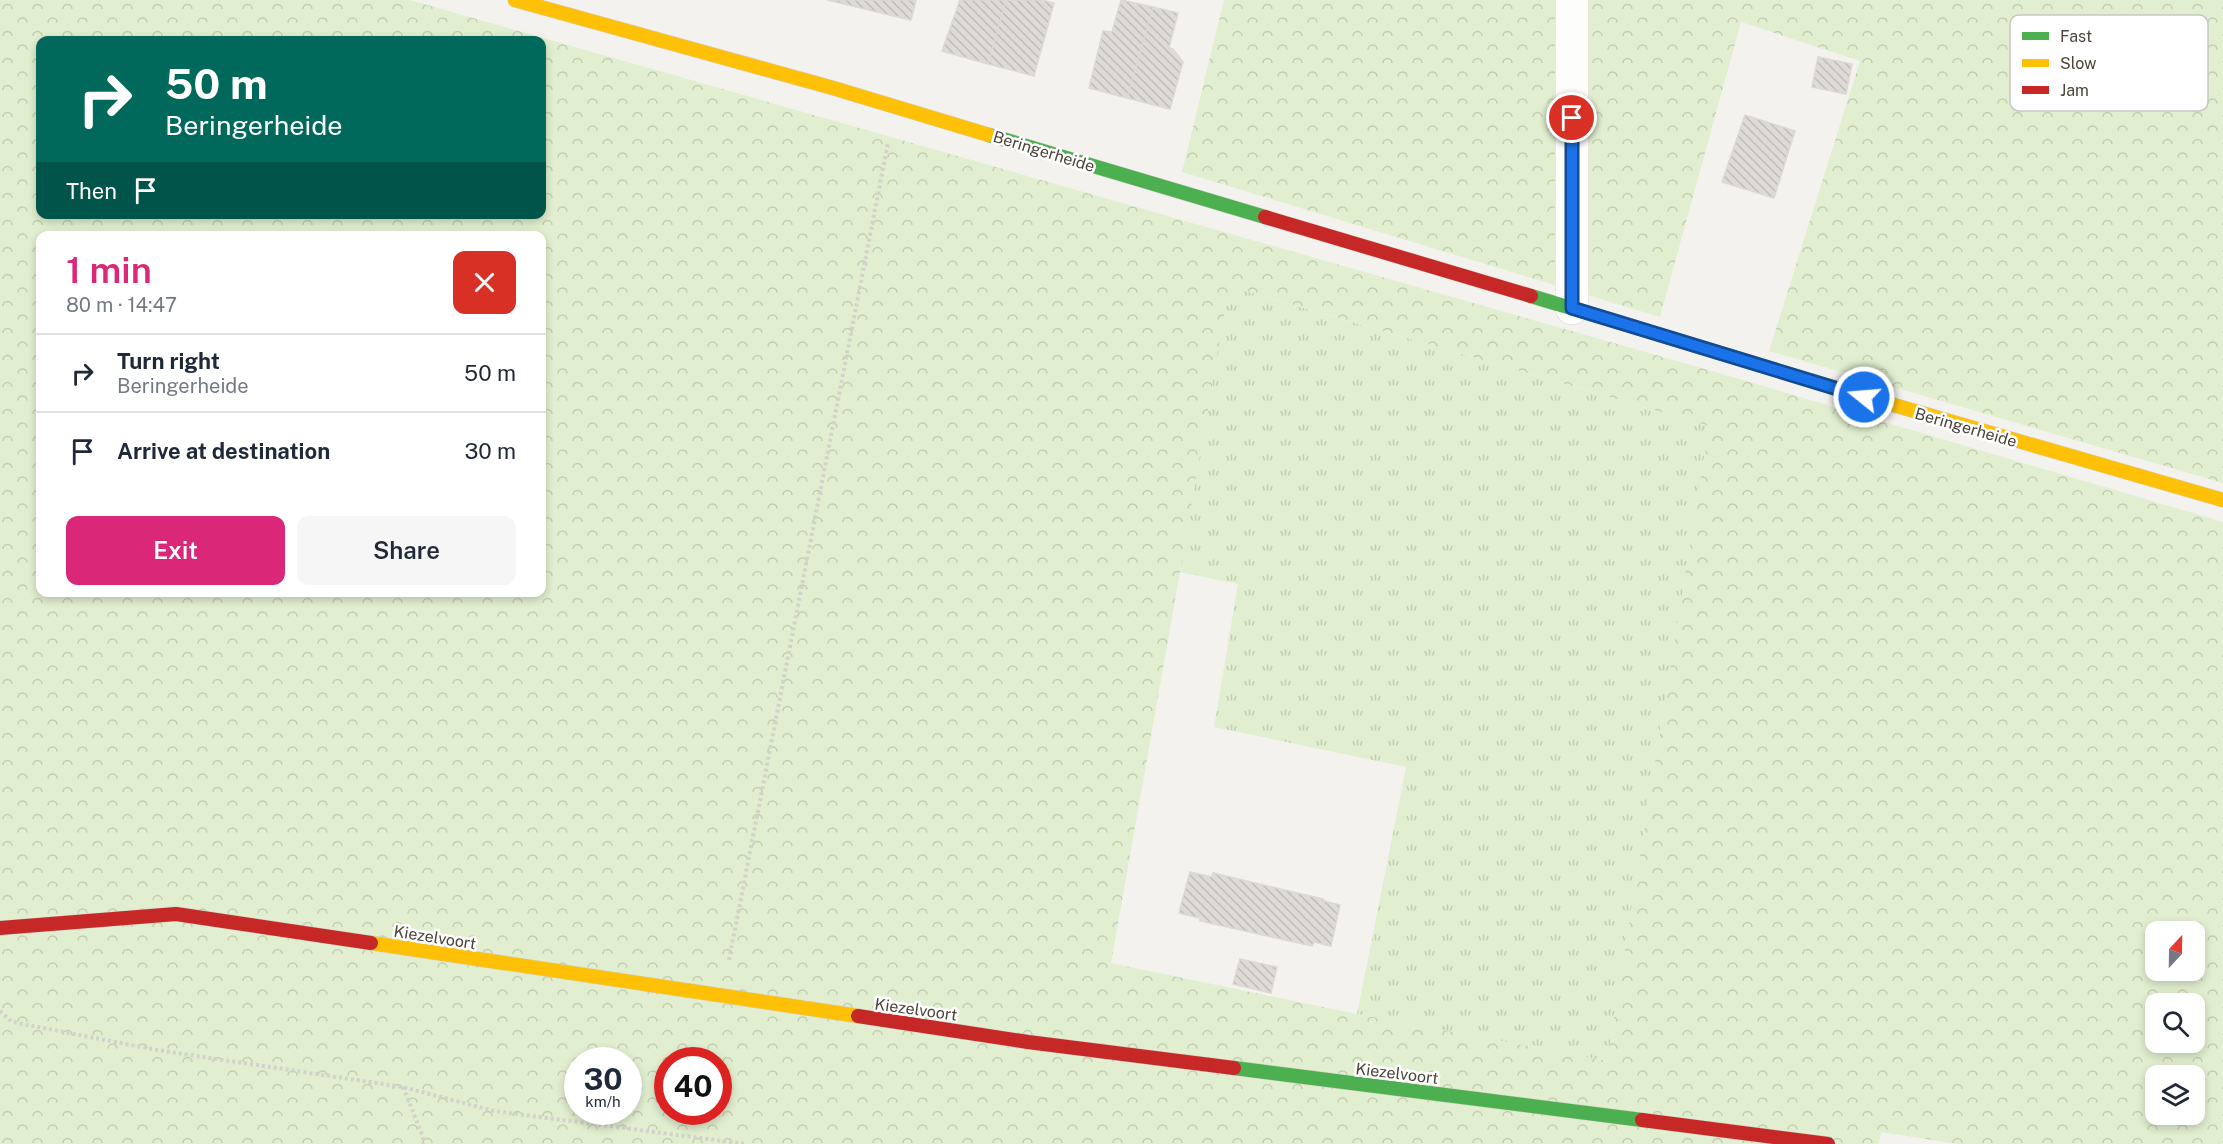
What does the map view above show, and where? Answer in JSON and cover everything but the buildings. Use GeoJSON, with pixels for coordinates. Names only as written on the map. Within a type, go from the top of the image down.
{"type":"FeatureCollection","features":[{"type":"Feature","properties":{"kind":"street","name":"Beringerheide"},"geometry":{"type":"LineString","coordinates":[[515,0],[895,107],[1954,424],[2223,500]]}},
{"type":"Feature","properties":{"kind":"street"},"geometry":{"type":"LineString","coordinates":[[1572,0],[1572,308]]}},
{"type":"Feature","properties":{"kind":"street","name":"Kiezelvoort"},"geometry":{"type":"LineString","coordinates":[[0,928],[176,914],[1028,1042],[1828,1144]]}},
{"type":"Feature","properties":{"kind":"path"},"geometry":{"type":"LineString","coordinates":[[722,997],[895,107]]}},
{"type":"Feature","properties":{"kind":"path"},"geometry":{"type":"LineString","coordinates":[[0,1011],[12,1022],[157,1050],[403,1087],[494,1111],[746,1144]]}},
{"type":"Feature","properties":{"kind":"path"},"geometry":{"type":"LineString","coordinates":[[403,1087],[423,1137],[423,1144]]}},
{"type":"Feature","properties":{"kind":"green space"},"geometry":{"type":"Polygon","coordinates":[[[0,0],[410,0],[536,36],[36,36],[36,219],[546,219],[546,39],[1719,373],[2223,522],[2223,1144],[1958,1144],[1881,1132],[1879,1144],[0,1144],[0,0]],[[1229,286],[1111,963],[1357,1014],[1607,1061],[1709,426],[1229,286]]]}},
{"type":"Feature","properties":{"kind":"green space"},"geometry":{"type":"Polygon","coordinates":[[[1224,0],[2223,0],[2223,483],[1769,351],[1860,61],[1741,22],[1660,317],[1182,172],[1224,0]]]}},
{"type":"Feature","properties":{"kind":"green space"},"geometry":{"type":"Polygon","coordinates":[[[1228,286],[1709,426],[1607,1061],[1357,1014],[1406,767],[1214,727],[1238,584],[1180,572],[1228,286]]]}},
{"type":"Feature","properties":{"kind":"traffic: fast"},"geometry":{"type":"LineString","coordinates":[[989,135],[1265,217]]}},
{"type":"Feature","properties":{"kind":"traffic: fast"},"geometry":{"type":"LineString","coordinates":[[1531,296],[1866,397]]}},
{"type":"Feature","properties":{"kind":"traffic: fast"},"geometry":{"type":"LineString","coordinates":[[1234,1068],[1642,1120]]}},
{"type":"Feature","properties":{"kind":"traffic: slow"},"geometry":{"type":"LineString","coordinates":[[515,0],[833,88],[989,135]]}},
{"type":"Feature","properties":{"kind":"traffic: slow"},"geometry":{"type":"LineString","coordinates":[[1866,397],[2223,500]]}},
{"type":"Feature","properties":{"kind":"traffic: slow"},"geometry":{"type":"LineString","coordinates":[[371,943],[858,1016]]}},
{"type":"Feature","properties":{"kind":"traffic: jam"},"geometry":{"type":"LineString","coordinates":[[1265,217],[1531,296]]}},
{"type":"Feature","properties":{"kind":"traffic: jam"},"geometry":{"type":"LineString","coordinates":[[0,928],[176,914],[371,943]]}},
{"type":"Feature","properties":{"kind":"traffic: jam"},"geometry":{"type":"LineString","coordinates":[[858,1016],[1028,1042],[1234,1068]]}},
{"type":"Feature","properties":{"kind":"traffic: jam"},"geometry":{"type":"LineString","coordinates":[[1642,1120],[1828,1144]]}},
{"type":"Feature","properties":{"kind":"route"},"geometry":{"type":"LineString","coordinates":[[1572,118],[1572,308],[1864,397]]}}]}
